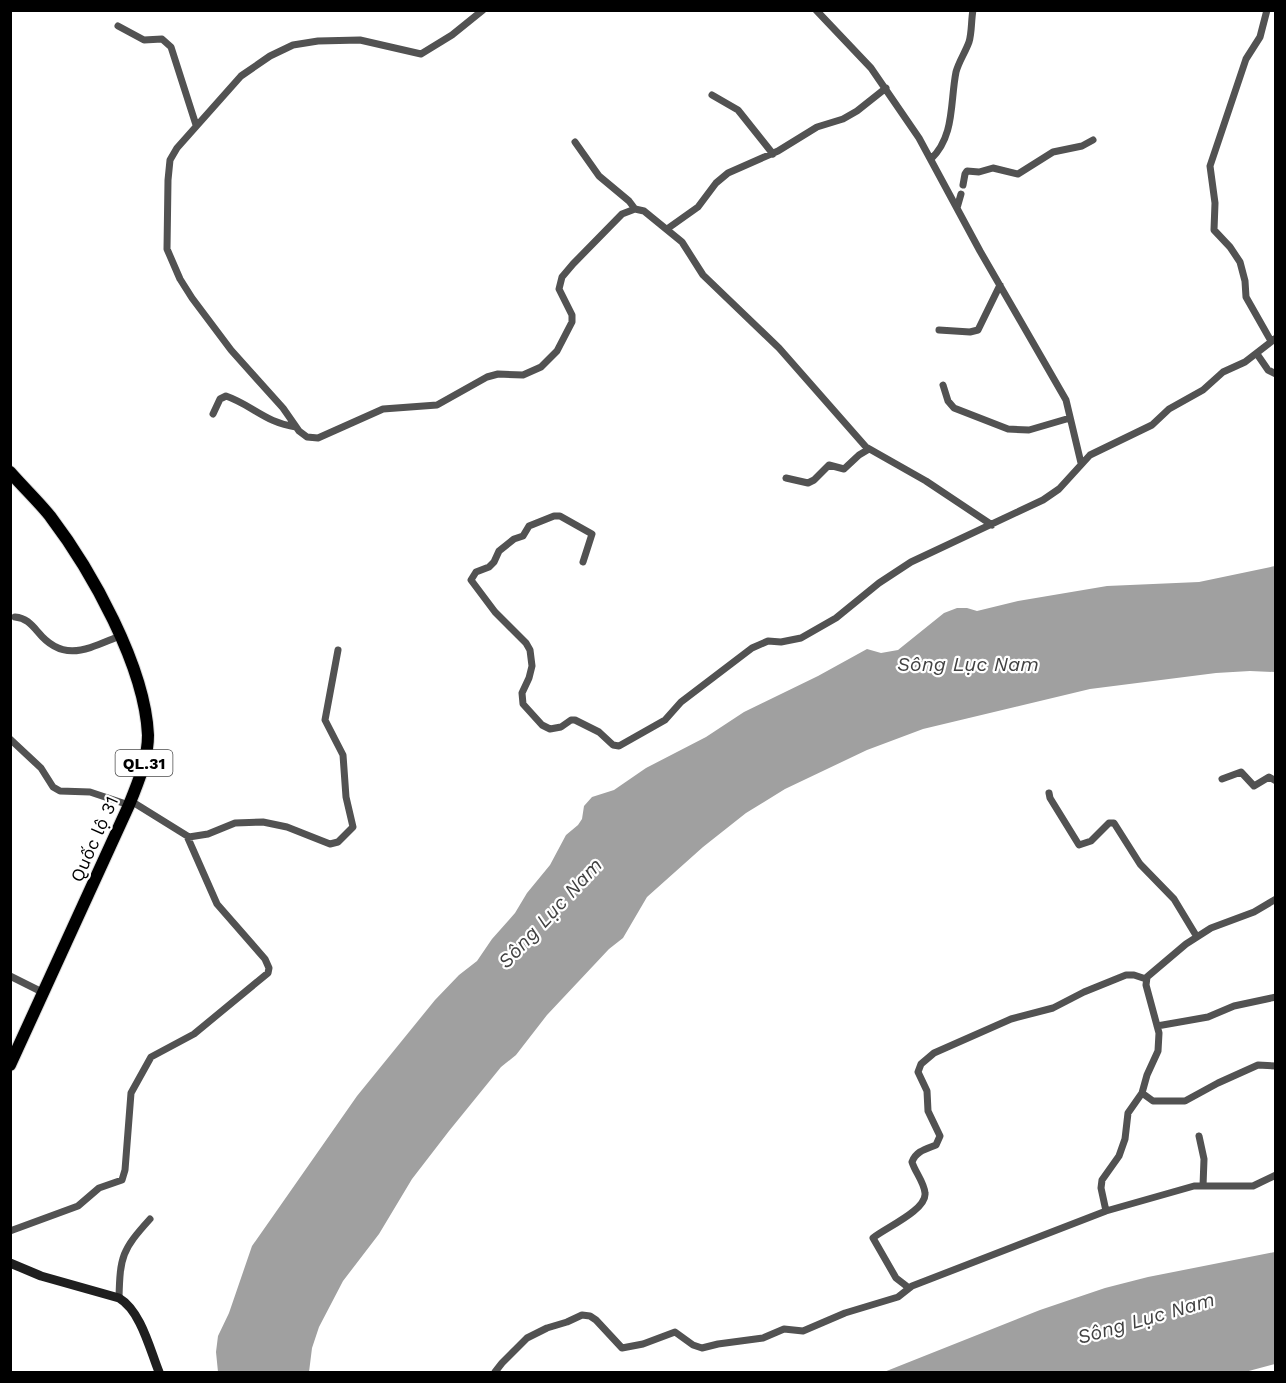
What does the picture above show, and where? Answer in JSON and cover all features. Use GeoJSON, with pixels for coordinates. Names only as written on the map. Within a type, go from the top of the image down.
{"type":"FeatureCollection","features":[{"type":"Feature","properties":{"kind":"highway","name":"Quốc lộ 31"},"geometry":{"type":"LineString","coordinates":[[10,472],[49,516],[76,553],[101,597],[120,636],[138,682],[148,736],[141,774],[130,803],[10,1065]]}},
{"type":"Feature","properties":{"kind":"street"},"geometry":{"type":"LineString","coordinates":[[483,10],[452,35],[420,54],[360,40],[318,41],[293,45],[270,56],[241,76],[173,154],[169,166],[167,243],[171,260],[192,298],[231,350],[283,408],[296,427],[307,437],[318,438],[383,409],[437,405],[487,376],[523,375],[541,367],[557,351],[572,322],[570,312],[559,289],[562,277],[622,214],[635,209]]}},
{"type":"Feature","properties":{"kind":"street"},"geometry":{"type":"LineString","coordinates":[[816,10],[856,51],[886,88],[931,159],[1066,400],[1081,463]]}},
{"type":"Feature","properties":{"kind":"street"},"geometry":{"type":"LineString","coordinates":[[931,159],[939,150],[948,130],[956,73],[969,42],[974,10]]}},
{"type":"Feature","properties":{"kind":"street"},"geometry":{"type":"LineString","coordinates":[[583,562],[592,534],[560,516],[554,516],[530,526],[523,536],[514,539],[499,551],[494,562],[489,567],[476,572],[471,580],[495,612],[526,643],[530,650],[532,666],[522,693],[523,704],[546,728],[554,730],[575,720],[599,732],[617,746],[665,720],[681,702],[752,648],[768,641],[782,642],[801,638],[836,618],[879,583],[911,562],[1048,497],[1069,479],[1090,455],[1152,425],[1169,409],[1203,390],[1223,372],[1257,354],[1273,339],[1246,297],[1240,262],[1214,230],[1215,204],[1210,170],[1246,59],[1260,37],[1267,10]]}},
{"type":"Feature","properties":{"kind":"street"},"geometry":{"type":"LineString","coordinates":[[118,26],[144,40],[162,39],[171,46],[196,125]]}},
{"type":"Feature","properties":{"kind":"street"},"geometry":{"type":"LineString","coordinates":[[668,229],[698,207],[724,175],[773,154],[817,128],[843,119],[886,88]]}},
{"type":"Feature","properties":{"kind":"street"},"geometry":{"type":"LineString","coordinates":[[712,95],[738,110],[773,154]]}},
{"type":"Feature","properties":{"kind":"street"},"geometry":{"type":"LineString","coordinates":[[963,184],[967,171],[979,172],[993,168],[1018,174],[1053,152],[1082,146],[1094,140]]}},
{"type":"Feature","properties":{"kind":"street"},"geometry":{"type":"LineString","coordinates":[[575,142],[595,171],[635,209],[644,211],[682,242],[703,275],[772,341],[869,449],[926,481],[992,525]]}},
{"type":"Feature","properties":{"kind":"street"},"geometry":{"type":"LineString","coordinates":[[957,208],[961,194]]}},
{"type":"Feature","properties":{"kind":"street"},"geometry":{"type":"LineString","coordinates":[[939,330],[970,332],[978,330],[1000,285]]}},
{"type":"Feature","properties":{"kind":"street"},"geometry":{"type":"LineString","coordinates":[[1257,354],[1268,370],[1275,374]]}},
{"type":"Feature","properties":{"kind":"street"},"geometry":{"type":"LineString","coordinates":[[943,385],[948,400],[954,408],[1008,429],[1029,430],[1070,418]]}},
{"type":"Feature","properties":{"kind":"street"},"geometry":{"type":"LineString","coordinates":[[213,414],[220,399],[226,396],[276,423],[296,427]]}},
{"type":"Feature","properties":{"kind":"street"},"geometry":{"type":"LineString","coordinates":[[786,478],[808,483],[829,465],[844,469],[869,449]]}},
{"type":"Feature","properties":{"kind":"street"},"geometry":{"type":"LineString","coordinates":[[15,617],[24,619],[49,643],[67,651],[80,651],[120,636]]}},
{"type":"Feature","properties":{"kind":"street"},"geometry":{"type":"LineString","coordinates":[[10,739],[41,768],[56,789],[90,792],[130,803],[187,836],[203,836],[239,822],[263,822],[287,827],[330,844],[338,842],[353,827],[346,797],[343,755],[325,720],[338,650]]}},
{"type":"Feature","properties":{"kind":"street"},"geometry":{"type":"LineString","coordinates":[[1222,779],[1241,772],[1254,786],[1269,777],[1275,781]]}},
{"type":"Feature","properties":{"kind":"street"},"geometry":{"type":"LineString","coordinates":[[1049,793],[1079,845],[1092,841],[1109,823],[1114,823],[1140,864],[1174,899],[1197,937]]}},
{"type":"Feature","properties":{"kind":"street"},"geometry":{"type":"LineString","coordinates":[[10,1231],[78,1206],[99,1188],[122,1180],[125,1170],[131,1093],[149,1060],[153,1055],[195,1034],[268,973],[269,968],[265,959],[217,904],[187,836]]}},
{"type":"Feature","properties":{"kind":"street"},"geometry":{"type":"LineString","coordinates":[[1146,979],[1211,928],[1254,912],[1275,899]]}},
{"type":"Feature","properties":{"kind":"street"},"geometry":{"type":"LineString","coordinates":[[909,1288],[896,1278],[873,1238],[915,1211],[925,1198],[912,1162],[919,1151],[936,1145],[940,1136],[928,1111],[927,1091],[918,1072],[921,1064],[934,1053],[1011,1019],[1053,1008],[1119,977],[1130,974],[1146,979]]}},
{"type":"Feature","properties":{"kind":"street"},"geometry":{"type":"LineString","coordinates":[[10,976],[44,993]]}},
{"type":"Feature","properties":{"kind":"street"},"geometry":{"type":"LineString","coordinates":[[1106,1211],[1101,1188],[1102,1180],[1119,1156],[1125,1139],[1128,1113],[1142,1093],[1158,1051],[1159,1033],[1146,979]]}},
{"type":"Feature","properties":{"kind":"street"},"geometry":{"type":"LineString","coordinates":[[1157,1026],[1208,1017],[1234,1006],[1275,997]]}},
{"type":"Feature","properties":{"kind":"street"},"geometry":{"type":"LineString","coordinates":[[1142,1093],[1153,1101],[1185,1101],[1258,1065],[1275,1066]]}},
{"type":"Feature","properties":{"kind":"street"},"geometry":{"type":"LineString","coordinates":[[1199,1136],[1204,1159],[1203,1186]]}},
{"type":"Feature","properties":{"kind":"street"},"geometry":{"type":"LineString","coordinates":[[495,1372],[528,1338],[582,1315],[596,1320],[622,1348],[643,1344],[675,1332],[693,1345],[702,1348],[764,1338],[784,1329],[803,1331],[844,1313],[892,1300],[909,1288],[1106,1211],[1174,1191],[1203,1186],[1253,1186],[1275,1175]]}},
{"type":"Feature","properties":{"kind":"street"},"geometry":{"type":"LineString","coordinates":[[119,1298],[123,1254],[150,1219]]}},
{"type":"Feature","properties":{"kind":"street"},"geometry":{"type":"LineString","coordinates":[[10,1263],[41,1276],[119,1298],[127,1303],[135,1314],[159,1372]]}},
{"type":"Feature","properties":{"kind":"water"},"geometry":{"type":"Polygon","coordinates":[[[1275,566],[1275,672],[1216,673],[1090,689],[923,729],[867,750],[785,789],[746,813],[703,847],[647,897],[623,938],[609,949],[547,1015],[516,1055],[501,1067],[449,1131],[412,1179],[379,1234],[343,1281],[319,1327],[312,1348],[309,1372],[218,1372],[216,1352],[218,1336],[229,1313],[252,1246],[357,1096],[435,1000],[459,975],[477,961],[492,939],[515,913],[527,893],[550,865],[566,835],[582,819],[584,806],[592,797],[614,790],[646,768],[706,737],[744,712],[867,649],[881,653],[898,650],[944,613],[957,608],[977,611],[1018,601],[1107,586],[1199,582],[1275,566]]]}},
{"type":"Feature","properties":{"kind":"water","name":"Sông Lục Nam"},"geometry":{"type":"Polygon","coordinates":[[[1275,1252],[1275,1364],[1245,1372],[884,1372],[1040,1310],[1105,1288],[1148,1277],[1275,1252]]]}}]}
